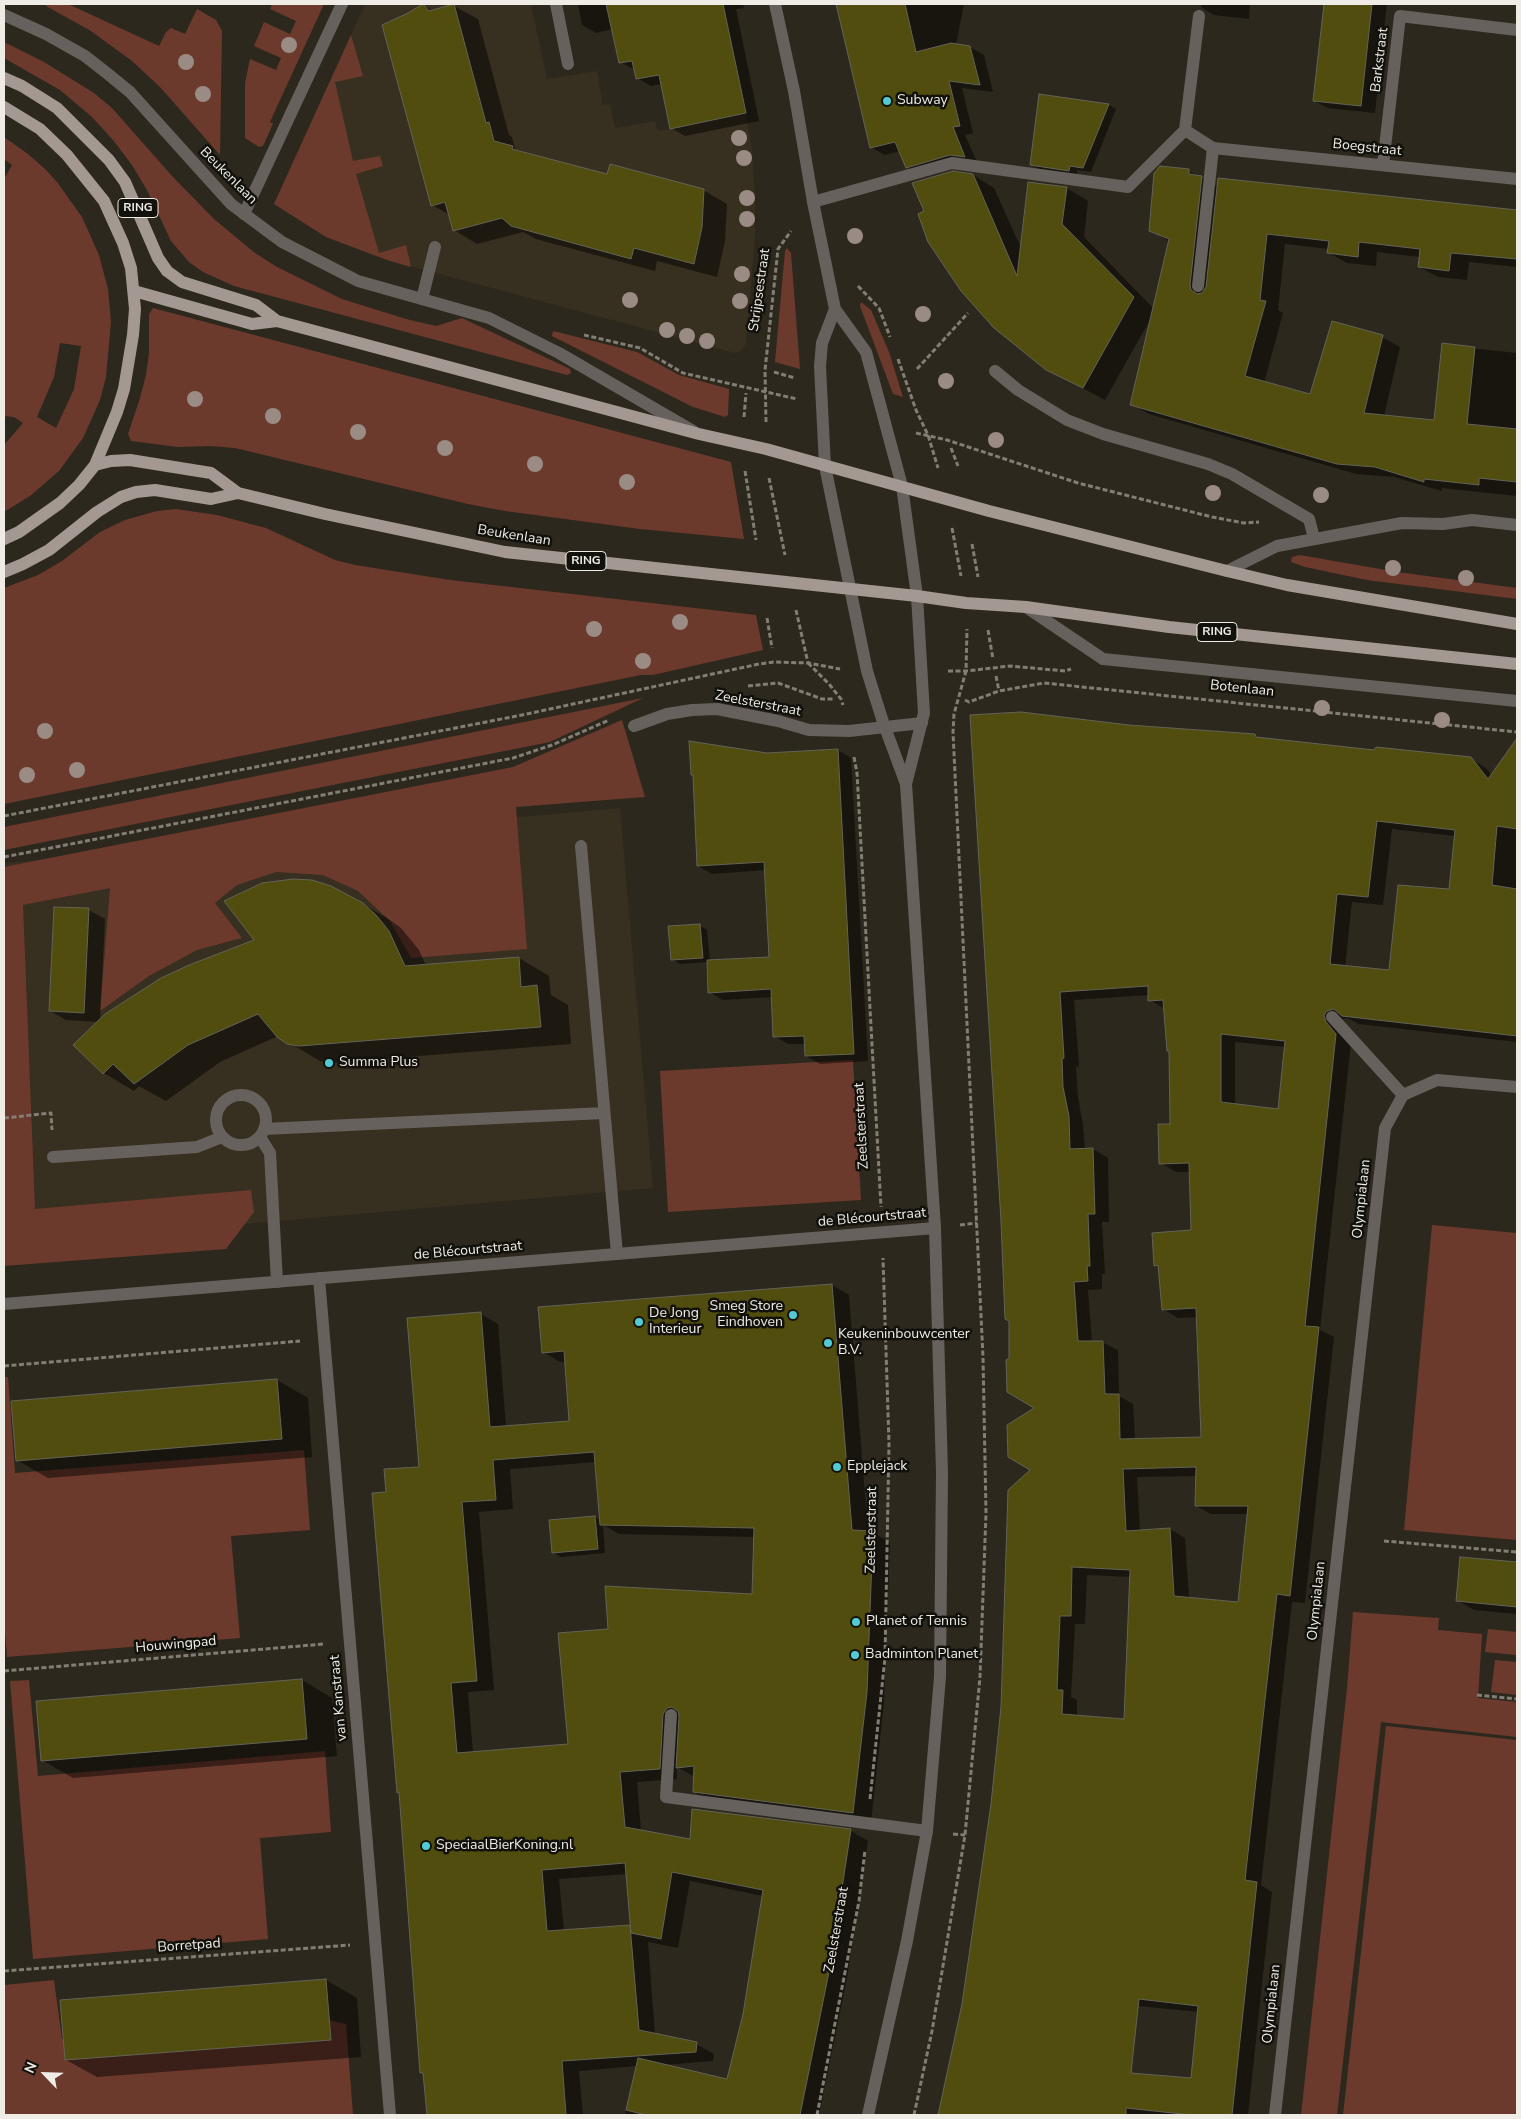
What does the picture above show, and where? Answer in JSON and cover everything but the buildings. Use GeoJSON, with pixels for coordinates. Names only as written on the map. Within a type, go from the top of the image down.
{"type":"FeatureCollection","features":[{"type":"Feature","properties":{"kind":"main road","name":"Beukenlaan"},"geometry":{"type":"LineString","coordinates":[[4,78],[22,86],[56,108],[109,160],[125,182],[158,258],[166,271],[182,282],[256,305],[277,321]]}},
{"type":"Feature","properties":{"kind":"main road","name":"RING"},"geometry":{"type":"LineString","coordinates":[[4,107],[40,129],[68,155],[100,195],[123,244],[134,291],[133,335],[124,389],[117,412],[95,465],[79,485],[60,503],[19,532],[4,539]]}},
{"type":"Feature","properties":{"kind":"main road","name":"Beukenlaan"},"geometry":{"type":"LineString","coordinates":[[134,291],[252,324],[277,321],[698,434],[766,449],[825,466]]}},
{"type":"Feature","properties":{"kind":"main road","name":"Beukenlaan"},"geometry":{"type":"LineString","coordinates":[[95,465],[111,461],[130,460],[184,467],[211,473],[238,493],[325,514],[505,552],[849,589]]}},
{"type":"Feature","properties":{"kind":"main road","name":"RING"},"geometry":{"type":"LineString","coordinates":[[825,466],[1287,586],[1517,624]]}},
{"type":"Feature","properties":{"kind":"main road","name":"Beukenlaan"},"geometry":{"type":"LineString","coordinates":[[4,572],[49,550],[97,512],[121,497],[136,492],[154,490],[211,499],[238,493]]}},
{"type":"Feature","properties":{"kind":"main road","name":"RING"},"geometry":{"type":"LineString","coordinates":[[849,589],[917,596]]}},
{"type":"Feature","properties":{"kind":"main road","name":"Botenlaan"},"geometry":{"type":"LineString","coordinates":[[917,596],[966,603],[1026,607],[1169,627],[1517,664]]}},
{"type":"Feature","properties":{"kind":"street"},"geometry":{"type":"LineString","coordinates":[[244,214],[342,4]]}},
{"type":"Feature","properties":{"kind":"street"},"geometry":{"type":"LineString","coordinates":[[556,4],[568,64]]}},
{"type":"Feature","properties":{"kind":"street"},"geometry":{"type":"LineString","coordinates":[[775,4],[794,91],[813,202],[835,309],[866,352],[902,486],[917,596],[924,713],[906,784]]}},
{"type":"Feature","properties":{"kind":"street","name":"Beukenlaan"},"geometry":{"type":"LineString","coordinates":[[4,16],[46,34],[85,56],[108,74],[130,92],[205,178],[244,214],[282,242],[358,281],[489,318],[559,353],[698,434]]}},
{"type":"Feature","properties":{"kind":"street"},"geometry":{"type":"LineString","coordinates":[[813,202],[952,163],[1128,187],[1185,130],[1198,16]]}},
{"type":"Feature","properties":{"kind":"street","name":"Barkstraat"},"geometry":{"type":"LineString","coordinates":[[1383,165],[1400,16],[1517,30]]}},
{"type":"Feature","properties":{"kind":"street"},"geometry":{"type":"LineString","coordinates":[[1185,130],[1213,148],[1198,286]]}},
{"type":"Feature","properties":{"kind":"street","name":"Boegstraat"},"geometry":{"type":"LineString","coordinates":[[1213,148],[1517,179]]}},
{"type":"Feature","properties":{"kind":"street"},"geometry":{"type":"LineString","coordinates":[[422,299],[435,247]]}},
{"type":"Feature","properties":{"kind":"street"},"geometry":{"type":"LineString","coordinates":[[835,309],[822,343],[820,366],[825,466],[867,670],[885,728],[906,784],[934,1228],[942,1472],[940,1677],[927,1831],[907,1941],[868,2115]]}},
{"type":"Feature","properties":{"kind":"street"},"geometry":{"type":"LineString","coordinates":[[995,371],[1018,390],[1067,420],[1103,434],[1208,464],[1232,474],[1309,519],[1314,538]]}},
{"type":"Feature","properties":{"kind":"street"},"geometry":{"type":"LineString","coordinates":[[1227,571],[1278,546],[1402,523],[1443,524],[1472,520],[1517,525]]}},
{"type":"Feature","properties":{"kind":"street","name":"Botenlaan"},"geometry":{"type":"LineString","coordinates":[[1026,607],[1104,659],[1517,701]]}},
{"type":"Feature","properties":{"kind":"street","name":"Zeelsterstraat"},"geometry":{"type":"LineString","coordinates":[[634,726],[666,714],[717,709],[778,721],[810,730],[849,731],[922,723]]}},
{"type":"Feature","properties":{"kind":"street"},"geometry":{"type":"LineString","coordinates":[[580,846],[617,1254]]}},
{"type":"Feature","properties":{"kind":"street"},"geometry":{"type":"LineString","coordinates":[[1332,1017],[1403,1095],[1437,1080],[1517,1087]]}},
{"type":"Feature","properties":{"kind":"street"},"geometry":{"type":"LineString","coordinates":[[277,1282],[270,1153],[262,1133],[266,1121],[261,1104],[254,1099],[238,1095],[230,1097],[218,1109],[216,1123],[222,1137],[236,1144],[244,1145],[262,1133],[604,1113]]}},
{"type":"Feature","properties":{"kind":"street","name":"Olympialaan"},"geometry":{"type":"LineString","coordinates":[[1275,2115],[1385,1128],[1403,1095]]}},
{"type":"Feature","properties":{"kind":"street"},"geometry":{"type":"LineString","coordinates":[[53,1158],[197,1147],[222,1137]]}},
{"type":"Feature","properties":{"kind":"street","name":"de Blécourtstraat"},"geometry":{"type":"LineString","coordinates":[[4,1304],[934,1228]]}},
{"type":"Feature","properties":{"kind":"street","name":"van Kanstraat"},"geometry":{"type":"LineString","coordinates":[[318,1278],[390,2115]]}},
{"type":"Feature","properties":{"kind":"street"},"geometry":{"type":"LineString","coordinates":[[671,1715],[666,1797],[927,1831]]}},
{"type":"Feature","properties":{"kind":"path","name":"Strijpsestraat"},"geometry":{"type":"LineString","coordinates":[[808,663],[768,472],[765,370],[778,249],[813,202]]}},
{"type":"Feature","properties":{"kind":"path"},"geometry":{"type":"LineString","coordinates":[[917,369],[968,313]]}},
{"type":"Feature","properties":{"kind":"path"},"geometry":{"type":"LineString","coordinates":[[576,333],[640,348],[682,374],[766,392]]}},
{"type":"Feature","properties":{"kind":"path"},"geometry":{"type":"LineString","coordinates":[[774,372],[800,379]]}},
{"type":"Feature","properties":{"kind":"path"},"geometry":{"type":"LineString","coordinates":[[744,422],[746,393]]}},
{"type":"Feature","properties":{"kind":"path"},"geometry":{"type":"LineString","coordinates":[[1104,659],[1065,671],[1010,666],[966,672],[968,651],[966,603],[946,498],[928,435],[1078,483],[1212,517],[1244,523],[1263,522]]}},
{"type":"Feature","properties":{"kind":"path"},"geometry":{"type":"LineString","coordinates":[[951,448],[958,466]]}},
{"type":"Feature","properties":{"kind":"path"},"geometry":{"type":"LineString","coordinates":[[745,465],[756,540]]}},
{"type":"Feature","properties":{"kind":"path"},"geometry":{"type":"LineString","coordinates":[[972,544],[979,582]]}},
{"type":"Feature","properties":{"kind":"path"},"geometry":{"type":"LineString","coordinates":[[767,618],[772,648]]}},
{"type":"Feature","properties":{"kind":"path"},"geometry":{"type":"LineString","coordinates":[[988,629],[993,659]]}},
{"type":"Feature","properties":{"kind":"path"},"geometry":{"type":"LineString","coordinates":[[4,816],[522,715],[759,664],[774,662],[808,663]]}},
{"type":"Feature","properties":{"kind":"path","name":"Zeelsterstraat"},"geometry":{"type":"LineString","coordinates":[[808,663],[841,699],[857,773],[882,1232],[888,1443],[885,1658],[868,1824],[859,1901],[817,2115]]}},
{"type":"Feature","properties":{"kind":"path"},"geometry":{"type":"LineString","coordinates":[[996,676],[999,691]]}},
{"type":"Feature","properties":{"kind":"path","name":"Botenlaan"},"geometry":{"type":"LineString","coordinates":[[965,700],[969,702],[999,691],[1044,683],[1517,732]]}},
{"type":"Feature","properties":{"kind":"path"},"geometry":{"type":"LineString","coordinates":[[740,687],[778,684],[822,700],[833,699]]}},
{"type":"Feature","properties":{"kind":"path"},"geometry":{"type":"LineString","coordinates":[[4,857],[513,758],[552,745],[613,719]]}},
{"type":"Feature","properties":{"kind":"path"},"geometry":{"type":"LineString","coordinates":[[4,1118],[51,1113],[53,1158]]}},
{"type":"Feature","properties":{"kind":"path"},"geometry":{"type":"LineString","coordinates":[[4,1366],[324,1340]]}},
{"type":"Feature","properties":{"kind":"path"},"geometry":{"type":"LineString","coordinates":[[1384,1541],[1517,1552]]}},
{"type":"Feature","properties":{"kind":"path","name":"Houwingpad"},"geometry":{"type":"LineString","coordinates":[[4,1671],[350,1642]]}},
{"type":"Feature","properties":{"kind":"path"},"geometry":{"type":"LineString","coordinates":[[1478,1695],[1517,1699]]}},
{"type":"Feature","properties":{"kind":"path","name":"Borretpad"},"geometry":{"type":"LineString","coordinates":[[4,1971],[375,1943]]}},
{"type":"Feature","properties":{"kind":"shaded area"},"geometry":{"type":"Polygon","coordinates":[[[47,4],[68,4],[159,46],[166,32],[171,28],[185,34],[197,9],[216,20],[222,31],[220,155],[160,87],[132,61],[91,31],[46,6],[47,4]]]}},
{"type":"Feature","properties":{"kind":"shaded area"},"geometry":{"type":"Polygon","coordinates":[[[272,4],[324,4],[270,122],[273,124],[263,146],[259,147],[245,138],[245,83],[250,59],[276,70],[281,58],[254,46],[264,22],[290,34],[296,21],[270,9],[272,4]]]}},
{"type":"Feature","properties":{"kind":"shaded area"},"geometry":{"type":"Polygon","coordinates":[[[365,4],[531,4],[547,79],[597,71],[603,105],[610,104],[615,128],[655,121],[658,131],[746,114],[752,151],[755,238],[746,344],[741,351],[735,353],[387,260],[326,237],[274,204],[365,4]]]}},
{"type":"Feature","properties":{"kind":"shaded area"},"geometry":{"type":"Polygon","coordinates":[[[351,35],[363,76],[335,82],[353,161],[380,156],[383,166],[356,174],[379,253],[406,245],[411,267],[326,237],[274,204],[351,35]]]}},
{"type":"Feature","properties":{"kind":"shaded area"},"geometry":{"type":"Polygon","coordinates":[[[4,42],[44,62],[94,93],[112,108],[172,176],[214,219],[255,253],[277,267],[342,299],[406,319],[436,326],[462,318],[570,369],[571,373],[567,375],[234,286],[203,272],[189,262],[171,241],[148,192],[132,165],[113,140],[92,117],[60,90],[4,58],[4,42]]]}},
{"type":"Feature","properties":{"kind":"shaded area"},"geometry":{"type":"Polygon","coordinates":[[[4,137],[45,169],[57,182],[82,217],[99,255],[108,289],[111,322],[106,377],[100,400],[83,438],[59,471],[30,496],[4,512],[4,445],[23,423],[14,417],[4,416],[4,179],[12,165],[4,159],[4,137]],[[60,343],[54,377],[37,417],[56,428],[74,389],[81,346],[60,343]]]}},
{"type":"Feature","properties":{"kind":"shaded area"},"geometry":{"type":"Polygon","coordinates":[[[787,248],[791,253],[800,369],[775,362],[785,251],[787,248]]]}},
{"type":"Feature","properties":{"kind":"shaded area"},"geometry":{"type":"Polygon","coordinates":[[[861,302],[871,310],[889,352],[903,397],[893,394],[860,306],[861,302]]]}},
{"type":"Feature","properties":{"kind":"shaded area"},"geometry":{"type":"Polygon","coordinates":[[[153,308],[731,462],[744,539],[640,529],[505,511],[468,504],[235,448],[210,446],[178,447],[131,441],[128,434],[146,375],[149,353],[149,314],[153,308]]]}},
{"type":"Feature","properties":{"kind":"shaded area"},"geometry":{"type":"Polygon","coordinates":[[[553,331],[637,352],[679,375],[729,389],[728,415],[725,417],[693,407],[552,336],[553,331]]]}},
{"type":"Feature","properties":{"kind":"shaded area"},"geometry":{"type":"Polygon","coordinates":[[[176,509],[217,515],[266,528],[335,560],[355,565],[450,580],[756,615],[763,650],[653,675],[641,675],[4,804],[4,588],[38,575],[62,561],[100,532],[125,520],[157,511],[176,509]]]}},
{"type":"Feature","properties":{"kind":"shaded area"},"geometry":{"type":"Polygon","coordinates":[[[1300,555],[1397,572],[1517,588],[1517,599],[1367,580],[1305,567],[1291,562],[1292,557],[1300,555]]]}},
{"type":"Feature","properties":{"kind":"shaded area"},"geometry":{"type":"Polygon","coordinates":[[[643,698],[550,742],[4,850],[4,827],[643,698]]]}},
{"type":"Feature","properties":{"kind":"shaded area"},"geometry":{"type":"Polygon","coordinates":[[[622,720],[645,797],[516,807],[527,949],[411,958],[390,921],[358,891],[323,875],[276,872],[237,885],[215,903],[242,938],[197,950],[149,976],[100,1011],[110,888],[23,905],[35,1209],[251,1190],[254,1212],[226,1249],[4,1266],[4,867],[513,767],[622,720]]]}},
{"type":"Feature","properties":{"kind":"shaded area","name":"Summa Plus"},"geometry":{"type":"Polygon","coordinates":[[[620,808],[653,1188],[30,1243],[4,939],[4,863],[620,808]]]}},
{"type":"Feature","properties":{"kind":"shaded area"},"geometry":{"type":"Polygon","coordinates":[[[853,1060],[861,1200],[668,1212],[660,1071],[853,1060]]]}},
{"type":"Feature","properties":{"kind":"shaded area"},"geometry":{"type":"Polygon","coordinates":[[[1432,1225],[1517,1233],[1517,1540],[1404,1530],[1432,1225]]]}},
{"type":"Feature","properties":{"kind":"shaded area"},"geometry":{"type":"Polygon","coordinates":[[[4,1377],[8,1377],[15,1473],[304,1450],[310,1530],[231,1536],[240,1638],[7,1657],[4,1620],[4,1377]]]}},
{"type":"Feature","properties":{"kind":"shaded area"},"geometry":{"type":"Polygon","coordinates":[[[1353,1612],[1439,1618],[1438,1630],[1482,1634],[1478,1698],[1517,1702],[1517,1737],[1381,1722],[1337,2115],[1301,2115],[1347,1688],[1353,1612]]]}},
{"type":"Feature","properties":{"kind":"shaded area"},"geometry":{"type":"Polygon","coordinates":[[[1488,1629],[1517,1632],[1517,1655],[1485,1652],[1488,1629]]]}},
{"type":"Feature","properties":{"kind":"shaded area"},"geometry":{"type":"Polygon","coordinates":[[[1495,1660],[1517,1662],[1517,1695],[1491,1692],[1495,1660]]]}},
{"type":"Feature","properties":{"kind":"shaded area"},"geometry":{"type":"Polygon","coordinates":[[[29,1680],[38,1776],[325,1751],[331,1832],[260,1838],[268,1939],[33,1959],[10,1681],[29,1680]]]}},
{"type":"Feature","properties":{"kind":"shaded area"},"geometry":{"type":"Polygon","coordinates":[[[1386,1726],[1517,1740],[1517,2115],[1343,2115],[1386,1726]]]}},
{"type":"Feature","properties":{"kind":"shaded area"},"geometry":{"type":"Polygon","coordinates":[[[54,1980],[62,2039],[324,2019],[346,2024],[353,2115],[4,2115],[4,1985],[54,1980]]]}},
{"type":"Feature","properties":{"kind":"place","name":"Subway"},"geometry":{"type":"Point","coordinates":[887,101]}},
{"type":"Feature","properties":{"kind":"place","name":"Summa Plus"},"geometry":{"type":"Point","coordinates":[329,1063]}},
{"type":"Feature","properties":{"kind":"place","name":"Smeg Store Eindhoven"},"geometry":{"type":"Point","coordinates":[793,1315]}},
{"type":"Feature","properties":{"kind":"place","name":"De Jong Interieur"},"geometry":{"type":"Point","coordinates":[639,1322]}},
{"type":"Feature","properties":{"kind":"place","name":"Keukeninbouwcenter B.V."},"geometry":{"type":"Point","coordinates":[828,1343]}},
{"type":"Feature","properties":{"kind":"place","name":"Epplejack"},"geometry":{"type":"Point","coordinates":[837,1467]}},
{"type":"Feature","properties":{"kind":"place","name":"Planet of Tennis"},"geometry":{"type":"Point","coordinates":[856,1622]}},
{"type":"Feature","properties":{"kind":"place","name":"Badminton Planet"},"geometry":{"type":"Point","coordinates":[855,1655]}},
{"type":"Feature","properties":{"kind":"place","name":"SpeciaalBierKoning.nl"},"geometry":{"type":"Point","coordinates":[426,1846]}}]}
